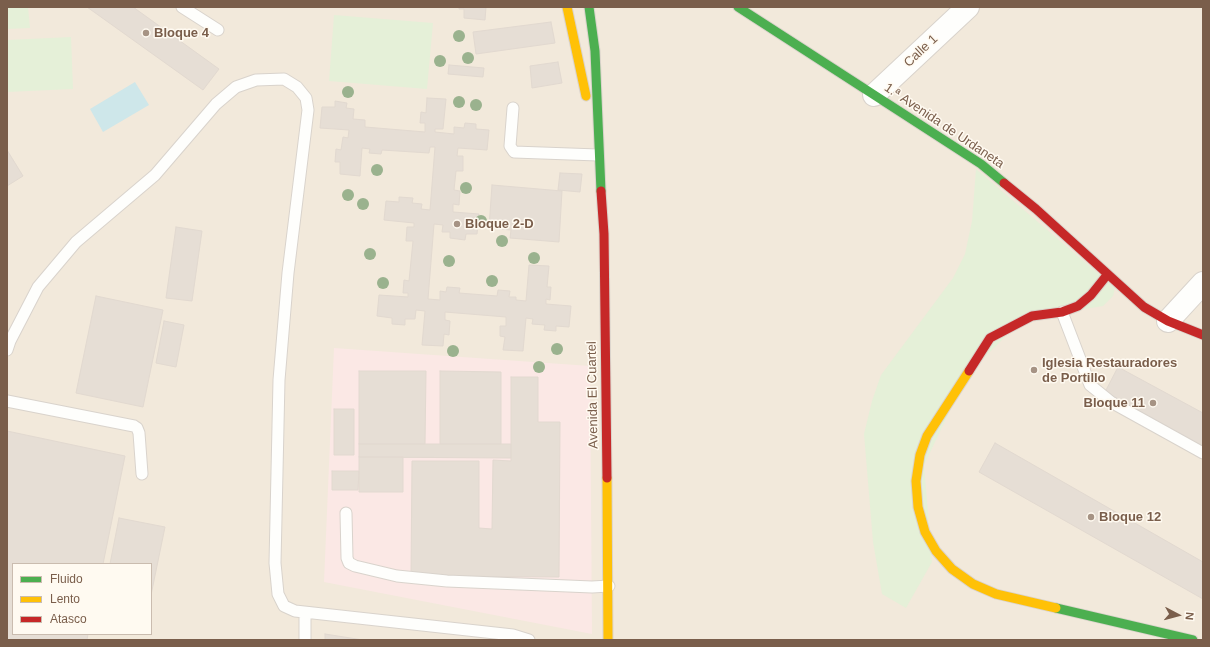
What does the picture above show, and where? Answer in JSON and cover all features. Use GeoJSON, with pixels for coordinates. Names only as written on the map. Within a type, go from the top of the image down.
{"type":"FeatureCollection","features":[{"type":"Feature","properties":{"kind":"street","name":"Avenida El Cuartel"},"geometry":{"type":"LineString","coordinates":[[567,7],[598,153]]}},
{"type":"Feature","properties":{"kind":"street","name":"Avenida El Cuartel"},"geometry":{"type":"LineString","coordinates":[[589,7],[595,51],[598,153],[604,234],[607,530],[609,586],[608,640]]}},
{"type":"Feature","properties":{"kind":"street","name":"1.ª Avenida de Urdaneta"},"geometry":{"type":"LineString","coordinates":[[738,7],[981,164],[1036,209],[1106,275],[1144,307],[1168,322],[1203,335]]}},
{"type":"Feature","properties":{"kind":"street","name":"Calle 1"},"geometry":{"type":"LineString","coordinates":[[874,95],[968,7]]}},
{"type":"Feature","properties":{"kind":"street"},"geometry":{"type":"LineString","coordinates":[[1106,275],[1091,295],[1078,306],[1062,312],[1032,316],[1012,324],[990,338],[927,436],[920,455],[916,481],[918,507],[925,532],[936,551],[952,569],[973,584],[996,594],[1193,640]]}},
{"type":"Feature","properties":{"kind":"street"},"geometry":{"type":"LineString","coordinates":[[1168,322],[1203,283]]}},
{"type":"Feature","properties":{"kind":"lane"},"geometry":{"type":"LineString","coordinates":[[182,7],[218,30]]}},
{"type":"Feature","properties":{"kind":"lane"},"geometry":{"type":"LineString","coordinates":[[7,350],[10,341],[38,287],[76,242],[155,175],[216,104],[236,87],[256,80],[284,79],[297,87],[306,98],[308,110],[288,273],[279,380],[275,563],[278,594],[284,606],[295,611],[305,613],[513,635],[529,640]]}},
{"type":"Feature","properties":{"kind":"lane"},"geometry":{"type":"LineString","coordinates":[[513,108],[510,146],[514,152],[598,153]]}},
{"type":"Feature","properties":{"kind":"lane"},"geometry":{"type":"LineString","coordinates":[[1062,312],[1090,385],[1111,402],[1203,453]]}},
{"type":"Feature","properties":{"kind":"lane"},"geometry":{"type":"LineString","coordinates":[[7,401],[138,428],[140,433],[142,474]]}},
{"type":"Feature","properties":{"kind":"lane"},"geometry":{"type":"LineString","coordinates":[[346,513],[346,558],[349,563],[355,566],[397,576],[447,581],[592,587],[609,586]]}},
{"type":"Feature","properties":{"kind":"lane"},"geometry":{"type":"LineString","coordinates":[[305,613],[305,640]]}},
{"type":"Feature","properties":{"kind":"shaded area"},"geometry":{"type":"Polygon","coordinates":[[[7,7],[1203,7],[1203,640],[7,640],[7,7]]]}},
{"type":"Feature","properties":{"kind":"shaded area"},"geometry":{"type":"Polygon","coordinates":[[[334,348],[590,366],[592,634],[324,582],[334,348]]]}},
{"type":"Feature","properties":{"kind":"green space"},"geometry":{"type":"Polygon","coordinates":[[[7,7],[28,7],[30,28],[7,29],[7,7]]]}},
{"type":"Feature","properties":{"kind":"green space"},"geometry":{"type":"Polygon","coordinates":[[[334,15],[433,23],[427,89],[329,81],[334,15]]]}},
{"type":"Feature","properties":{"kind":"green space"},"geometry":{"type":"Polygon","coordinates":[[[71,37],[73,89],[7,92],[7,40],[71,37]]]}},
{"type":"Feature","properties":{"kind":"green space"},"geometry":{"type":"Polygon","coordinates":[[[976,169],[1115,288],[1113,296],[1103,306],[1085,309],[1029,313],[967,375],[924,465],[932,562],[906,608],[882,594],[873,542],[864,434],[872,401],[881,375],[953,278],[965,254],[972,221],[976,169]]]}},
{"type":"Feature","properties":{"kind":"water"},"geometry":{"type":"Polygon","coordinates":[[[135,82],[149,105],[103,132],[90,109],[135,82]]]}},
{"type":"Feature","properties":{"kind":"building","name":"Bloque 4"},"geometry":{"type":"Polygon","coordinates":[[[87,7],[133,7],[219,69],[203,90],[87,7]]]}},
{"type":"Feature","properties":{"kind":"building"},"geometry":{"type":"Polygon","coordinates":[[[459,7],[486,7],[485,20],[464,18],[464,9],[459,9],[459,7]]]}},
{"type":"Feature","properties":{"kind":"building"},"geometry":{"type":"Polygon","coordinates":[[[551,22],[555,43],[476,54],[473,32],[551,22]]]}},
{"type":"Feature","properties":{"kind":"building"},"geometry":{"type":"Polygon","coordinates":[[[558,62],[562,83],[532,88],[530,66],[558,62]]]}},
{"type":"Feature","properties":{"kind":"building"},"geometry":{"type":"Polygon","coordinates":[[[449,65],[484,68],[483,77],[448,74],[449,65]]]}},
{"type":"Feature","properties":{"kind":"building","name":"Bloque 2-D"},"geometry":{"type":"Polygon","coordinates":[[[427,98],[446,99],[443,129],[435,129],[435,132],[454,134],[454,127],[464,128],[465,123],[476,124],[476,129],[489,130],[487,150],[458,148],[457,156],[463,156],[463,171],[456,171],[454,190],[460,191],[459,205],[453,204],[453,212],[479,214],[477,234],[466,234],[465,240],[450,238],[450,232],[442,232],[443,225],[434,224],[428,299],[440,300],[440,291],[446,292],[447,287],[460,288],[459,293],[497,296],[498,290],[510,291],[509,297],[516,297],[516,300],[526,301],[529,265],[549,266],[547,287],[551,287],[550,300],[546,299],[546,304],[571,306],[569,327],[556,326],[556,331],[544,330],[545,325],[532,324],[533,319],[526,318],[523,351],[503,350],[505,337],[500,336],[500,326],[506,326],[506,317],[445,312],[445,320],[450,321],[449,335],[444,334],[443,346],[422,345],[425,311],[416,310],[415,319],[405,319],[405,325],[392,324],[392,318],[377,316],[379,295],[408,297],[408,293],[403,293],[404,280],[409,281],[413,241],[406,241],[407,227],[414,227],[414,223],[384,220],[386,201],[399,202],[399,197],[413,198],[412,203],[422,204],[421,209],[430,210],[435,147],[430,147],[429,153],[382,150],[381,154],[369,153],[370,149],[362,148],[360,176],[340,174],[340,162],[335,162],[336,149],[341,150],[343,137],[348,138],[349,130],[320,128],[322,107],[335,107],[335,101],[347,103],[346,108],[354,109],[353,119],[365,120],[365,127],[425,132],[425,123],[420,123],[421,112],[426,113],[427,98]]]}},
{"type":"Feature","properties":{"kind":"building"},"geometry":{"type":"Polygon","coordinates":[[[7,150],[23,176],[7,186],[7,150]]]}},
{"type":"Feature","properties":{"kind":"building"},"geometry":{"type":"Polygon","coordinates":[[[560,173],[582,174],[580,192],[558,190],[560,173]]]}},
{"type":"Feature","properties":{"kind":"building"},"geometry":{"type":"Polygon","coordinates":[[[492,185],[562,191],[559,242],[510,238],[511,230],[489,228],[492,185]]]}},
{"type":"Feature","properties":{"kind":"building"},"geometry":{"type":"Polygon","coordinates":[[[176,227],[202,231],[192,301],[166,298],[176,227]]]}},
{"type":"Feature","properties":{"kind":"building"},"geometry":{"type":"Polygon","coordinates":[[[96,296],[163,310],[143,407],[76,393],[96,296]]]}},
{"type":"Feature","properties":{"kind":"building"},"geometry":{"type":"Polygon","coordinates":[[[164,321],[184,325],[176,367],[156,363],[164,321]]]}},
{"type":"Feature","properties":{"kind":"building","name":"Bloque 11"},"geometry":{"type":"Polygon","coordinates":[[[1118,367],[1203,413],[1203,448],[1104,394],[1118,367]]]}},
{"type":"Feature","properties":{"kind":"building"},"geometry":{"type":"Polygon","coordinates":[[[359,371],[426,371],[425,444],[359,444],[359,371]]]}},
{"type":"Feature","properties":{"kind":"building"},"geometry":{"type":"Polygon","coordinates":[[[440,371],[501,372],[501,444],[440,444],[440,371]]]}},
{"type":"Feature","properties":{"kind":"building"},"geometry":{"type":"Polygon","coordinates":[[[511,377],[538,377],[538,422],[560,422],[559,577],[411,576],[412,461],[479,461],[479,528],[492,529],[493,460],[511,461],[511,377]]]}},
{"type":"Feature","properties":{"kind":"building"},"geometry":{"type":"Polygon","coordinates":[[[334,409],[354,409],[354,455],[334,455],[334,409]]]}},
{"type":"Feature","properties":{"kind":"building"},"geometry":{"type":"Polygon","coordinates":[[[7,431],[125,456],[103,563],[12,563],[12,635],[88,635],[87,640],[7,640],[7,431]]]}},
{"type":"Feature","properties":{"kind":"building","name":"Bloque 12"},"geometry":{"type":"Polygon","coordinates":[[[995,443],[1203,562],[1203,599],[979,472],[995,443]]]}},
{"type":"Feature","properties":{"kind":"building"},"geometry":{"type":"Polygon","coordinates":[[[359,444],[511,444],[511,458],[359,457],[359,444]]]}},
{"type":"Feature","properties":{"kind":"building"},"geometry":{"type":"Polygon","coordinates":[[[359,457],[403,457],[403,492],[359,492],[359,457]]]}},
{"type":"Feature","properties":{"kind":"building"},"geometry":{"type":"Polygon","coordinates":[[[332,471],[359,471],[358,490],[332,490],[332,471]]]}},
{"type":"Feature","properties":{"kind":"building"},"geometry":{"type":"Polygon","coordinates":[[[119,518],[165,527],[152,590],[152,563],[110,563],[119,518]]]}},
{"type":"Feature","properties":{"kind":"building"},"geometry":{"type":"Polygon","coordinates":[[[325,634],[363,640],[325,640],[325,634]]]}},
{"type":"Feature","properties":{"kind":"traffic: fast"},"geometry":{"type":"LineString","coordinates":[[589,7],[595,51],[601,191]]}},
{"type":"Feature","properties":{"kind":"traffic: fast"},"geometry":{"type":"LineString","coordinates":[[738,7],[981,164],[1004,183]]}},
{"type":"Feature","properties":{"kind":"traffic: fast"},"geometry":{"type":"LineString","coordinates":[[1056,608],[1193,640]]}},
{"type":"Feature","properties":{"kind":"traffic: slow"},"geometry":{"type":"LineString","coordinates":[[567,7],[586,96]]}},
{"type":"Feature","properties":{"kind":"traffic: slow"},"geometry":{"type":"LineString","coordinates":[[969,371],[927,436],[920,455],[916,481],[918,507],[925,532],[936,551],[952,569],[973,584],[996,594],[1056,608]]}},
{"type":"Feature","properties":{"kind":"traffic: slow"},"geometry":{"type":"LineString","coordinates":[[607,478],[608,640]]}},
{"type":"Feature","properties":{"kind":"traffic: jam"},"geometry":{"type":"LineString","coordinates":[[1004,183],[1036,209],[1144,307],[1168,321],[1203,335]]}},
{"type":"Feature","properties":{"kind":"traffic: jam"},"geometry":{"type":"LineString","coordinates":[[601,191],[604,234],[607,478]]}},
{"type":"Feature","properties":{"kind":"traffic: jam"},"geometry":{"type":"LineString","coordinates":[[969,371],[990,338],[1032,316],[1062,312],[1078,306],[1091,295],[1107,275]]}},
{"type":"Feature","properties":{"kind":"place","name":"Bloque 4"},"geometry":{"type":"Point","coordinates":[146,33]}},
{"type":"Feature","properties":{"kind":"place","name":"Bloque 2-D"},"geometry":{"type":"Point","coordinates":[457,224]}},
{"type":"Feature","properties":{"kind":"place","name":"Iglesia Restauradores de Portillo"},"geometry":{"type":"Point","coordinates":[1034,370]}},
{"type":"Feature","properties":{"kind":"place","name":"Bloque 11"},"geometry":{"type":"Point","coordinates":[1153,403]}},
{"type":"Feature","properties":{"kind":"place","name":"Bloque 12"},"geometry":{"type":"Point","coordinates":[1091,517]}}]}
